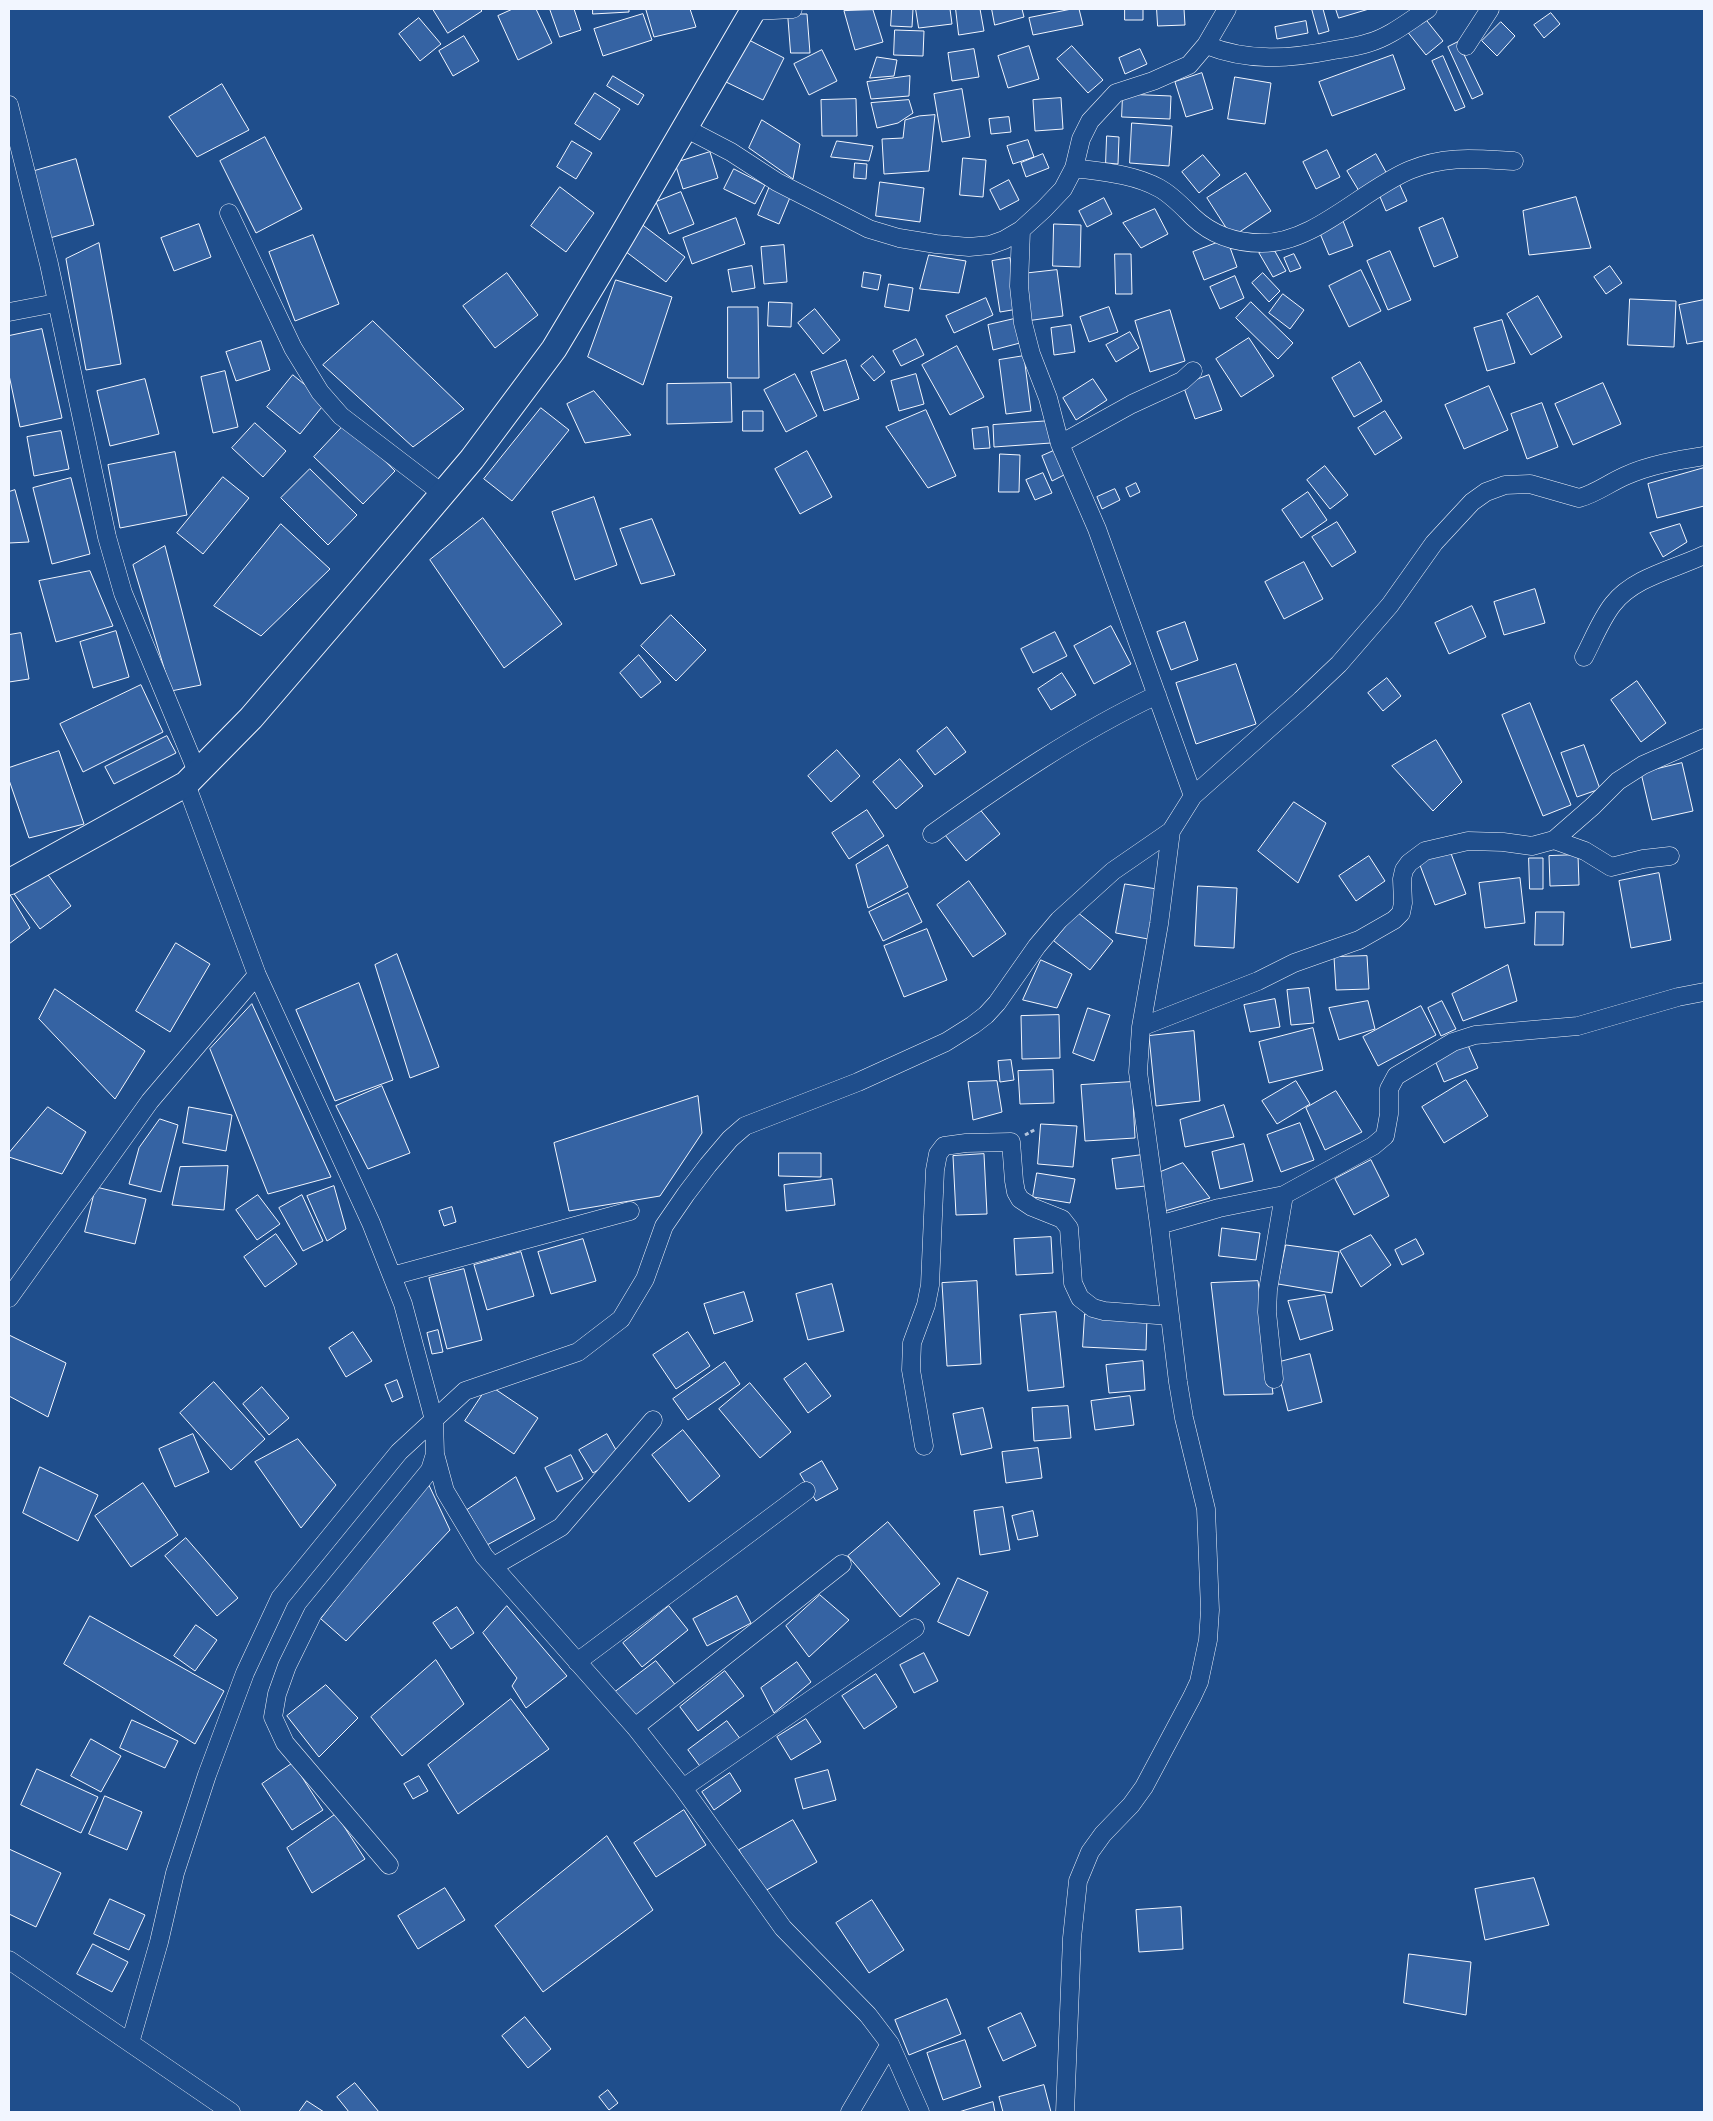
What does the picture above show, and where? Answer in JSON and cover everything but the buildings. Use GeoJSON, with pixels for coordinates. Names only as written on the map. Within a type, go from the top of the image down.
{"type":"FeatureCollection","features":[{"type":"Feature","properties":{"kind":"main road"},"geometry":{"type":"LineString","coordinates":[[9,882],[192,779],[258,710],[443,494],[472,459],[554,349],[685,128],[752,9]]}},
{"type":"Feature","properties":{"kind":"street"},"geometry":{"type":"LineString","coordinates":[[752,9],[794,9]]}},
{"type":"Feature","properties":{"kind":"street"},"geometry":{"type":"LineString","coordinates":[[685,128],[731,152],[813,201],[869,229],[899,238],[970,247],[990,245],[1004,240],[1021,230],[1062,189],[1074,168],[1080,139],[1090,121],[1116,93],[1153,82],[1189,66],[1206,46],[1227,9]]}},
{"type":"Feature","properties":{"kind":"street"},"geometry":{"type":"LineString","coordinates":[[1206,46],[1221,51],[1254,57],[1297,56],[1369,43],[1428,9]]}},
{"type":"Feature","properties":{"kind":"street"},"geometry":{"type":"LineString","coordinates":[[1466,46],[1490,9]]}},
{"type":"Feature","properties":{"kind":"street"},"geometry":{"type":"LineString","coordinates":[[9,105],[49,264],[107,537],[123,593],[192,779],[257,974],[370,1222],[403,1304],[434,1420],[435,1454],[445,1491],[470,1535],[494,1566],[635,1727],[683,1788],[783,1928],[868,2015],[890,2044],[920,2112]]}},
{"type":"Feature","properties":{"kind":"street"},"geometry":{"type":"LineString","coordinates":[[1074,168],[1117,174],[1159,188],[1214,233],[1236,241],[1264,243],[1286,239],[1310,230],[1393,178],[1411,170],[1456,158],[1514,161]]}},
{"type":"Feature","properties":{"kind":"street"},"geometry":{"type":"LineString","coordinates":[[229,213],[293,348],[320,392],[341,416],[443,494]]}},
{"type":"Feature","properties":{"kind":"street"},"geometry":{"type":"LineString","coordinates":[[1021,230],[1019,286],[1022,324],[1031,354],[1048,398],[1060,444],[1097,529],[1193,796]]}},
{"type":"Feature","properties":{"kind":"street"},"geometry":{"type":"LineString","coordinates":[[9,312],[56,304]]}},
{"type":"Feature","properties":{"kind":"street"},"geometry":{"type":"LineString","coordinates":[[1060,444],[1132,404],[1182,381],[1193,371]]}},
{"type":"Feature","properties":{"kind":"street"},"geometry":{"type":"LineString","coordinates":[[1065,2112],[1072,1938],[1078,1882],[1090,1852],[1103,1834],[1144,1787],[1199,1682],[1208,1640],[1210,1610],[1206,1508],[1184,1418],[1138,1072],[1141,1027],[1159,924],[1171,832],[1193,796],[1302,700],[1339,664],[1390,605],[1440,536],[1472,502],[1486,492],[1505,485],[1530,484],[1579,498],[1626,475],[1676,460],[1704,456]]}},
{"type":"Feature","properties":{"kind":"street"},"geometry":{"type":"LineString","coordinates":[[1584,657],[1614,603],[1652,577],[1704,555]]}},
{"type":"Feature","properties":{"kind":"street"},"geometry":{"type":"LineString","coordinates":[[932,834],[1066,743],[1118,713],[1157,695]]}},
{"type":"Feature","properties":{"kind":"street"},"geometry":{"type":"LineString","coordinates":[[1141,1027],[1258,981],[1302,960],[1359,940],[1394,920],[1401,913],[1403,903],[1402,880],[1404,870],[1409,863],[1425,850],[1468,840],[1532,846],[1554,840],[1618,781],[1643,765],[1704,738]]}},
{"type":"Feature","properties":{"kind":"street"},"geometry":{"type":"LineString","coordinates":[[130,2043],[160,1942],[175,1873],[207,1775],[245,1673],[280,1598],[399,1452],[465,1391],[578,1352],[622,1319],[645,1279],[664,1226],[686,1194],[730,1139],[745,1126],[858,1082],[946,1042],[973,1025],[997,1003],[1037,946],[1059,920],[1113,871],[1171,832]]}},
{"type":"Feature","properties":{"kind":"street"},"geometry":{"type":"LineString","coordinates":[[1554,840],[1584,851],[1611,868],[1643,859],[1670,856]]}},
{"type":"Feature","properties":{"kind":"street"},"geometry":{"type":"LineString","coordinates":[[9,1298],[150,1101],[257,974]]}},
{"type":"Feature","properties":{"kind":"street"},"geometry":{"type":"LineString","coordinates":[[1159,1225],[1219,1208],[1284,1195],[1373,1146],[1385,1136],[1389,1114],[1389,1089],[1396,1076],[1453,1042],[1475,1035],[1578,1026],[1678,997],[1704,992]]}},
{"type":"Feature","properties":{"kind":"street"},"geometry":{"type":"LineString","coordinates":[[924,1446],[911,1370],[912,1343],[926,1305],[930,1285],[935,1170],[938,1154],[944,1146],[966,1143],[1011,1142],[1014,1181],[1020,1200],[1062,1219],[1069,1228],[1073,1283],[1080,1298],[1093,1308],[1104,1311],[1170,1316]]}},
{"type":"Feature","properties":{"kind":"street"},"geometry":{"type":"LineString","coordinates":[[1274,1379],[1267,1312],[1268,1290],[1284,1195]]}},
{"type":"Feature","properties":{"kind":"street"},"geometry":{"type":"LineString","coordinates":[[392,1276],[630,1211]]}},
{"type":"Feature","properties":{"kind":"street"},"geometry":{"type":"LineString","coordinates":[[494,1566],[561,1527],[653,1420]]}},
{"type":"Feature","properties":{"kind":"street"},"geometry":{"type":"LineString","coordinates":[[389,1865],[285,1743],[273,1717],[277,1694],[287,1666],[313,1613],[430,1470],[435,1454]]}},
{"type":"Feature","properties":{"kind":"street"},"geometry":{"type":"LineString","coordinates":[[577,1662],[806,1491]]}},
{"type":"Feature","properties":{"kind":"street"},"geometry":{"type":"LineString","coordinates":[[635,1727],[842,1564]]}},
{"type":"Feature","properties":{"kind":"street"},"geometry":{"type":"LineString","coordinates":[[683,1788],[915,1628]]}},
{"type":"Feature","properties":{"kind":"street"},"geometry":{"type":"LineString","coordinates":[[9,1960],[231,2112]]}},
{"type":"Feature","properties":{"kind":"street"},"geometry":{"type":"LineString","coordinates":[[850,2112],[890,2044]]}}]}
